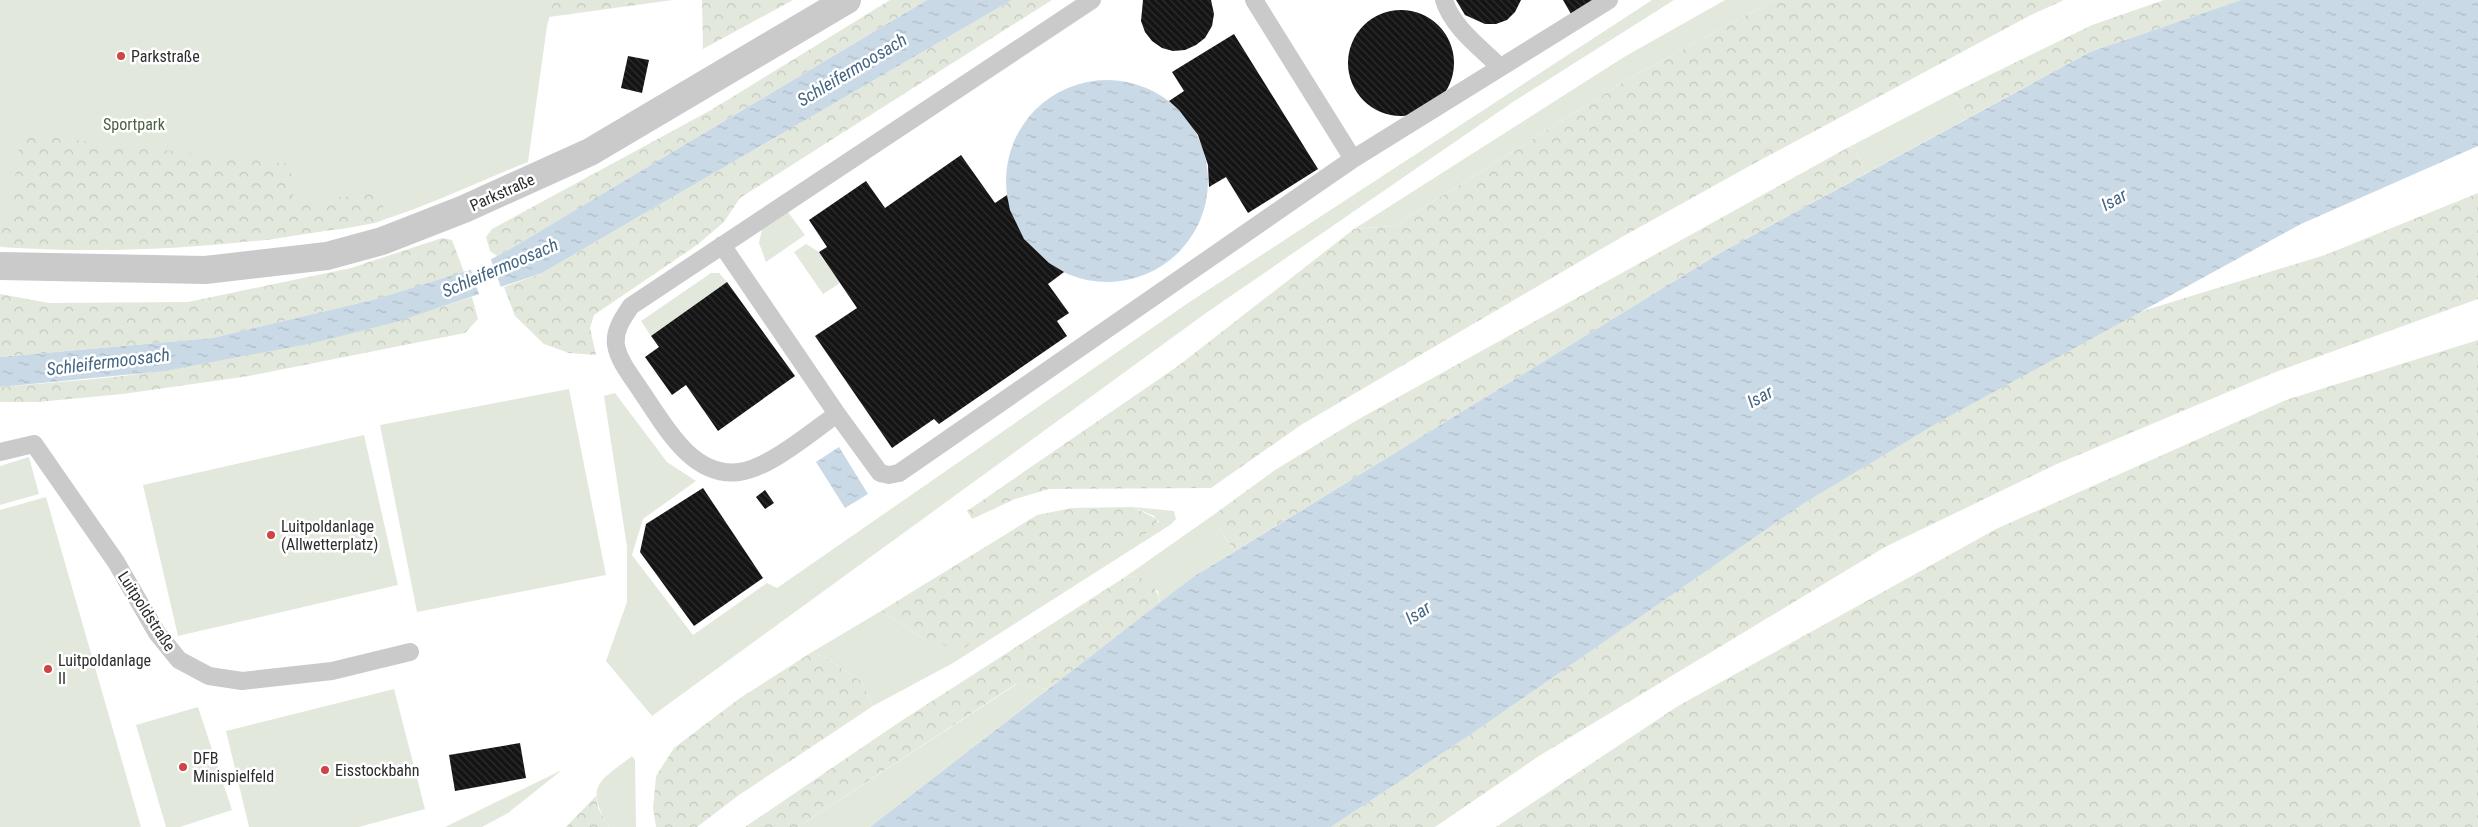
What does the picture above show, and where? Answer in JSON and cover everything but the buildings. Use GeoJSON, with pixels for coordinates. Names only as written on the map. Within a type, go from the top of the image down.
{"type":"FeatureCollection","features":[{"type":"Feature","properties":{"kind":"street","name":"Parkstraße"},"geometry":{"type":"LineString","coordinates":[[0,266],[205,270],[327,256],[382,241],[464,209],[590,152],[847,0]]}},
{"type":"Feature","properties":{"kind":"lane"},"geometry":{"type":"LineString","coordinates":[[837,414],[796,444],[756,468],[739,472],[708,467],[674,440],[620,360],[616,344],[617,332],[631,306],[1092,0]]}},
{"type":"Feature","properties":{"kind":"lane"},"geometry":{"type":"LineString","coordinates":[[1254,0],[1353,159]]}},
{"type":"Feature","properties":{"kind":"lane"},"geometry":{"type":"LineString","coordinates":[[1444,0],[1446,7],[1460,26],[1500,67]]}},
{"type":"Feature","properties":{"kind":"lane"},"geometry":{"type":"LineString","coordinates":[[722,244],[837,414],[880,473],[889,475],[899,473],[1353,159],[1609,0]]}},
{"type":"Feature","properties":{"kind":"lane","name":"Luitpoldstraße"},"geometry":{"type":"LineString","coordinates":[[0,452],[34,444],[116,562],[157,633],[179,660],[209,676],[242,681],[332,671],[410,652]]}},
{"type":"Feature","properties":{"kind":"green space","name":"Sportpark"},"geometry":{"type":"Polygon","coordinates":[[[0,0],[554,0],[547,26],[528,162],[415,209],[360,226],[233,243],[155,249],[76,250],[0,247],[0,0]]]}},
{"type":"Feature","properties":{"kind":"green space"},"geometry":{"type":"Polygon","coordinates":[[[554,0],[673,0],[549,17],[554,0]]]}},
{"type":"Feature","properties":{"kind":"green space"},"geometry":{"type":"Polygon","coordinates":[[[702,0],[793,0],[703,49],[702,0]]]}},
{"type":"Feature","properties":{"kind":"green space"},"geometry":{"type":"Polygon","coordinates":[[[890,0],[927,0],[510,249],[497,256],[490,251],[486,237],[492,229],[711,110],[890,0]]]}},
{"type":"Feature","properties":{"kind":"green space"},"geometry":{"type":"Polygon","coordinates":[[[1012,0],[1052,0],[740,198],[724,222],[697,245],[594,315],[590,328],[596,355],[569,353],[544,344],[515,316],[504,287],[542,273],[1012,0]]]}},
{"type":"Feature","properties":{"kind":"green space"},"geometry":{"type":"Polygon","coordinates":[[[1652,0],[1674,0],[1513,102],[1206,313],[652,716],[606,661],[627,602],[627,547],[604,396],[615,393],[667,462],[696,481],[643,519],[632,555],[693,635],[767,583],[777,588],[1188,303],[1652,0]]]}},
{"type":"Feature","properties":{"kind":"green space"},"geometry":{"type":"Polygon","coordinates":[[[1725,0],[1774,0],[1630,78],[1394,226],[1354,229],[1624,57],[1725,0]]]}},
{"type":"Feature","properties":{"kind":"green space"},"geometry":{"type":"Polygon","coordinates":[[[1774,0],[2064,0],[2031,15],[1755,163],[1620,238],[1301,425],[1211,488],[1049,489],[1015,499],[972,519],[967,511],[1178,366],[1354,229],[1394,226],[1630,78],[1774,0]]]}},
{"type":"Feature","properties":{"kind":"green space"},"geometry":{"type":"Polygon","coordinates":[[[2164,0],[2241,0],[2090,52],[1968,118],[1953,93],[2092,25],[2164,0]]]}},
{"type":"Feature","properties":{"kind":"green space"},"geometry":{"type":"Polygon","coordinates":[[[1953,93],[1968,118],[1865,174],[1855,147],[1847,148],[1953,93]]]}},
{"type":"Feature","properties":{"kind":"green space"},"geometry":{"type":"Polygon","coordinates":[[[21,134],[290,164],[294,202],[380,193],[386,219],[375,223],[267,240],[166,248],[0,247],[0,221],[9,221],[21,134]]]}},
{"type":"Feature","properties":{"kind":"green space"},"geometry":{"type":"Polygon","coordinates":[[[1855,147],[1865,174],[1720,253],[1235,551],[1216,525],[1216,513],[1275,470],[1357,420],[1847,148],[1855,147]]]}},
{"type":"Feature","properties":{"kind":"green space"},"geometry":{"type":"Polygon","coordinates":[[[2478,193],[2478,299],[2273,373],[2057,464],[1885,547],[1539,756],[1435,827],[1331,827],[1473,733],[1803,504],[1941,421],[2136,313],[2325,255],[2478,193]]]}},
{"type":"Feature","properties":{"kind":"green space"},"geometry":{"type":"Polygon","coordinates":[[[788,212],[805,235],[766,262],[759,243],[762,229],[788,212]]]}},
{"type":"Feature","properties":{"kind":"green space"},"geometry":{"type":"Polygon","coordinates":[[[442,238],[452,240],[464,272],[376,299],[212,338],[0,357],[0,294],[49,303],[188,302],[351,268],[442,238]]]}},
{"type":"Feature","properties":{"kind":"green space"},"geometry":{"type":"Polygon","coordinates":[[[806,244],[819,252],[840,283],[823,294],[794,252],[806,244]]]}},
{"type":"Feature","properties":{"kind":"green space"},"geometry":{"type":"Polygon","coordinates":[[[711,273],[719,273],[727,282],[651,336],[641,321],[711,273]]]}},
{"type":"Feature","properties":{"kind":"green space"},"geometry":{"type":"Polygon","coordinates":[[[472,297],[478,319],[465,333],[249,376],[123,394],[38,402],[0,402],[0,387],[125,376],[244,356],[359,330],[472,297]]]}},
{"type":"Feature","properties":{"kind":"green space"},"geometry":{"type":"Polygon","coordinates":[[[2478,340],[2478,827],[1496,827],[1678,706],[1996,529],[2286,400],[2478,340]]]}},
{"type":"Feature","properties":{"kind":"green space"},"geometry":{"type":"Polygon","coordinates":[[[569,389],[606,575],[417,612],[380,425],[569,389]]]}},
{"type":"Feature","properties":{"kind":"green space","name":"Luitpoldanlage (Allwetterplatz)"},"geometry":{"type":"Polygon","coordinates":[[[364,435],[398,585],[178,636],[143,485],[364,435]]]}},
{"type":"Feature","properties":{"kind":"green space"},"geometry":{"type":"Polygon","coordinates":[[[29,457],[39,494],[0,505],[0,466],[29,457]]]}},
{"type":"Feature","properties":{"kind":"green space","name":"Luitpoldanlage II"},"geometry":{"type":"Polygon","coordinates":[[[46,497],[141,827],[0,827],[0,510],[46,497]]]}},
{"type":"Feature","properties":{"kind":"green space"},"geometry":{"type":"Polygon","coordinates":[[[1133,507],[1174,511],[1176,519],[1170,525],[953,663],[873,706],[862,682],[826,658],[812,652],[881,611],[924,639],[1159,522],[1154,516],[1133,507]]]}},
{"type":"Feature","properties":{"kind":"green space"},"geometry":{"type":"Polygon","coordinates":[[[1133,507],[1157,519],[1157,526],[961,650],[924,639],[881,611],[1037,515],[1072,508],[1133,507]]]}},
{"type":"Feature","properties":{"kind":"green space"},"geometry":{"type":"Polygon","coordinates":[[[1216,513],[1216,525],[1235,551],[1193,577],[1160,603],[1158,591],[1134,576],[1125,577],[1216,513]]]}},
{"type":"Feature","properties":{"kind":"green space"},"geometry":{"type":"Polygon","coordinates":[[[1134,576],[1148,582],[1155,588],[1160,603],[1048,689],[1016,684],[798,827],[745,827],[901,721],[1125,577],[1134,576]]]}},
{"type":"Feature","properties":{"kind":"green space"},"geometry":{"type":"Polygon","coordinates":[[[812,652],[826,658],[862,682],[873,706],[739,795],[697,827],[656,827],[653,808],[656,776],[674,748],[740,698],[812,652]]]}},
{"type":"Feature","properties":{"kind":"green space"},"geometry":{"type":"Polygon","coordinates":[[[1017,684],[1048,689],[870,827],[798,827],[1017,684]]]}},
{"type":"Feature","properties":{"kind":"green space","name":"Eisstockbahn"},"geometry":{"type":"Polygon","coordinates":[[[394,689],[425,809],[359,827],[249,827],[226,731],[394,689]]]}},
{"type":"Feature","properties":{"kind":"green space","name":"DFB Minispielfeld"},"geometry":{"type":"Polygon","coordinates":[[[198,707],[232,810],[180,827],[166,827],[136,725],[198,707]]]}},
{"type":"Feature","properties":{"kind":"green space"},"geometry":{"type":"Polygon","coordinates":[[[632,756],[635,760],[636,827],[609,827],[597,802],[599,786],[611,772],[632,756]]]}},
{"type":"Feature","properties":{"kind":"green space"},"geometry":{"type":"Polygon","coordinates":[[[562,770],[508,813],[482,827],[445,827],[562,770]]]}},
{"type":"Feature","properties":{"kind":"green space"},"geometry":{"type":"Polygon","coordinates":[[[596,796],[598,808],[609,827],[566,827],[596,796]]]}},
{"type":"Feature","properties":{"kind":"water","name":"Schleifermoosach"},"geometry":{"type":"Polygon","coordinates":[[[927,0],[1012,0],[542,273],[396,322],[313,343],[165,371],[0,387],[0,357],[212,338],[376,299],[473,269],[510,249],[927,0]]]}},
{"type":"Feature","properties":{"kind":"water","name":"Isar"},"geometry":{"type":"Polygon","coordinates":[[[2241,0],[2478,0],[2478,146],[2301,224],[1941,421],[1803,504],[1473,733],[1331,827],[870,827],[1193,577],[1720,253],[2090,52],[2241,0]]]}},
{"type":"Feature","properties":{"kind":"water"},"geometry":{"type":"Polygon","coordinates":[[[1107,80],[1127,82],[1146,88],[1163,97],[1185,117],[1200,142],[1206,161],[1208,181],[1206,201],[1200,220],[1191,237],[1171,259],[1146,274],[1127,280],[1107,282],[1087,280],[1068,274],[1051,265],[1029,245],[1014,220],[1008,201],[1006,181],[1008,161],[1014,142],[1023,125],[1043,103],[1068,88],[1087,82],[1107,80]]]}},
{"type":"Feature","properties":{"kind":"water"},"geometry":{"type":"Polygon","coordinates":[[[839,447],[868,494],[845,508],[816,462],[839,447]]]}},
{"type":"Feature","properties":{"kind":"pier"},"geometry":{"type":"Polygon","coordinates":[[[490,257],[502,290],[480,297],[470,267],[490,257]]]}},
{"type":"Feature","properties":{"kind":"place","name":"Parkstraße"},"geometry":{"type":"Point","coordinates":[121,56]}},
{"type":"Feature","properties":{"kind":"place","name":"Luitpoldanlage (Allwetterplatz)"},"geometry":{"type":"Point","coordinates":[271,535]}},
{"type":"Feature","properties":{"kind":"place","name":"Luitpoldanlage II"},"geometry":{"type":"Point","coordinates":[48,669]}},
{"type":"Feature","properties":{"kind":"place","name":"DFB Minispielfeld"},"geometry":{"type":"Point","coordinates":[183,767]}},
{"type":"Feature","properties":{"kind":"place","name":"Eisstockbahn"},"geometry":{"type":"Point","coordinates":[325,770]}}]}
